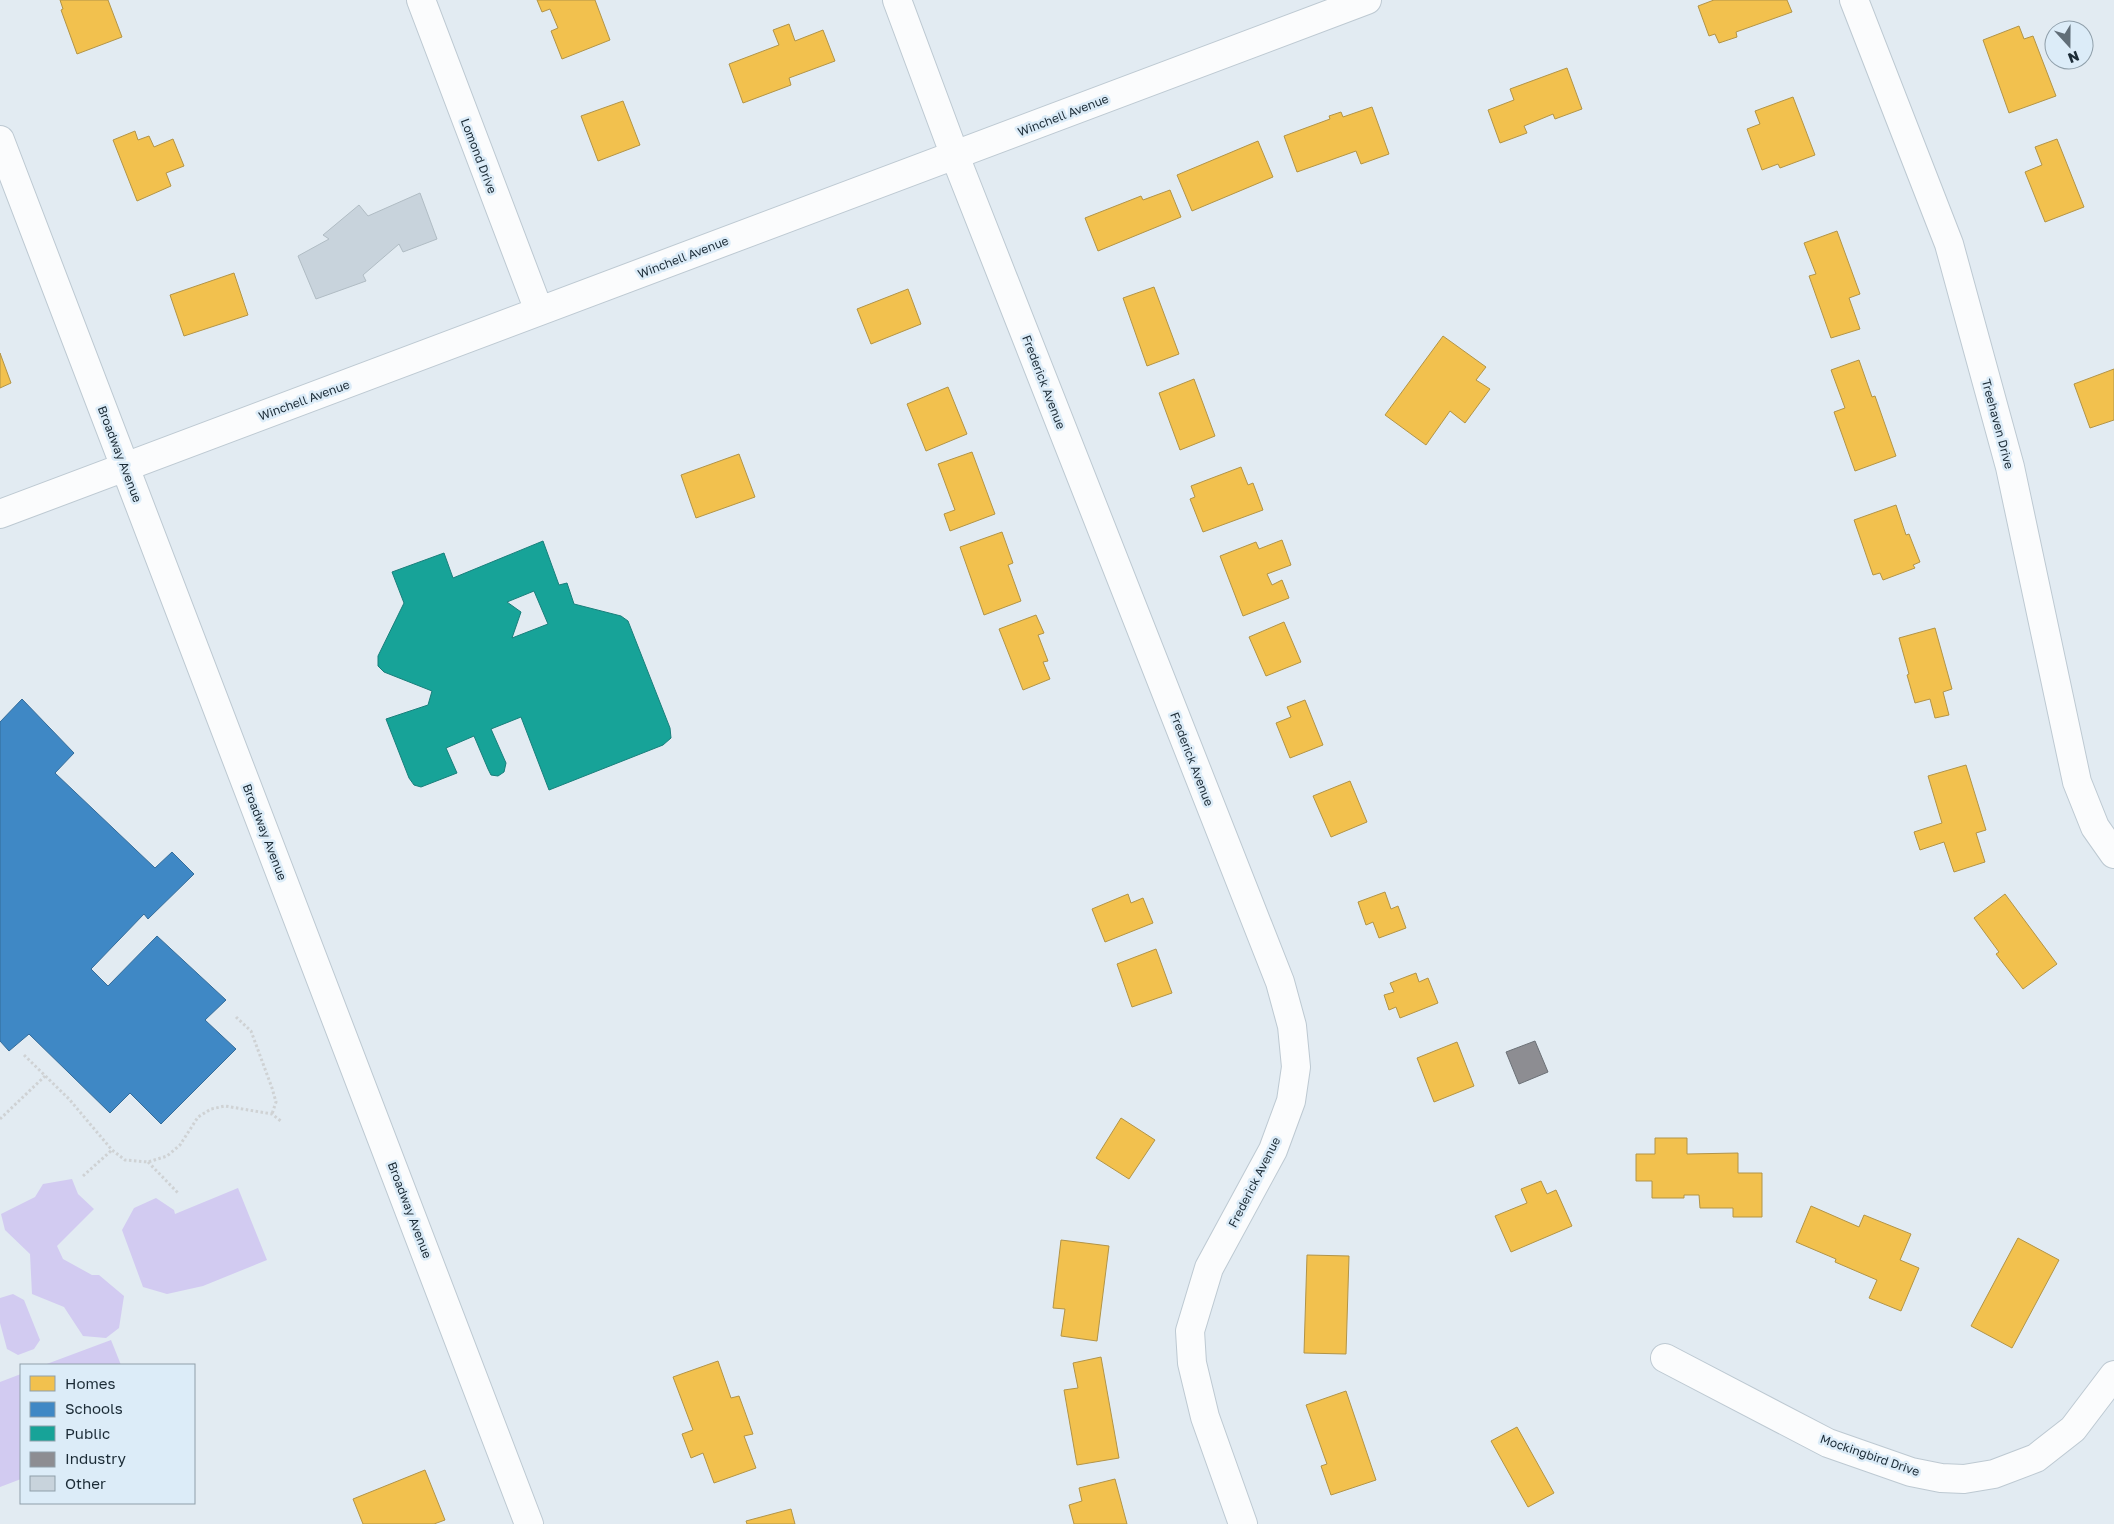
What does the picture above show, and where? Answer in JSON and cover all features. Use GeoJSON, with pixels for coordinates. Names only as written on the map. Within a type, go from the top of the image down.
{"type":"FeatureCollection","features":[{"type":"Feature","properties":{"kind":"street","name":"Lomond Drive"},"geometry":{"type":"LineString","coordinates":[[421,0],[539,311]]}},
{"type":"Feature","properties":{"kind":"street","name":"Frederick Avenue"},"geometry":{"type":"LineString","coordinates":[[897,0],[955,156],[1280,982],[1292,1026],[1296,1067],[1291,1101],[1274,1150],[1209,1268],[1190,1331],[1192,1363],[1205,1417],[1243,1524]]}},
{"type":"Feature","properties":{"kind":"street","name":"Winchell Avenue"},"geometry":{"type":"LineString","coordinates":[[0,514],[1367,0]]}},
{"type":"Feature","properties":{"kind":"street","name":"Treehaven Drive"},"geometry":{"type":"LineString","coordinates":[[1854,0],[1949,244],[2010,467],[2077,782],[2095,827],[2114,854]]}},
{"type":"Feature","properties":{"kind":"street","name":"Broadway Avenue"},"geometry":{"type":"LineString","coordinates":[[0,140],[529,1524]]}},
{"type":"Feature","properties":{"kind":"street","name":"Mockingbird Drive"},"geometry":{"type":"LineString","coordinates":[[1665,1358],[1828,1443],[1911,1472],[1941,1478],[1964,1479],[1994,1474],[2036,1458],[2073,1429],[2114,1375]]}},
{"type":"Feature","properties":{"kind":"path"},"geometry":{"type":"LineString","coordinates":[[236,1017],[251,1031],[276,1102],[272,1114]]}},
{"type":"Feature","properties":{"kind":"path"},"geometry":{"type":"LineString","coordinates":[[24,1055],[69,1099],[112,1150],[125,1160],[148,1162],[168,1156],[180,1146],[198,1117],[210,1109],[225,1106],[272,1114],[282,1122]]}},
{"type":"Feature","properties":{"kind":"path"},"geometry":{"type":"LineString","coordinates":[[0,1119],[45,1076]]}},
{"type":"Feature","properties":{"kind":"path"},"geometry":{"type":"LineString","coordinates":[[82,1176],[112,1150]]}},
{"type":"Feature","properties":{"kind":"path"},"geometry":{"type":"LineString","coordinates":[[148,1162],[178,1194]]}},
{"type":"Feature","properties":{"kind":"shaded area"},"geometry":{"type":"Polygon","coordinates":[[[72,1179],[78,1194],[94,1209],[57,1246],[63,1259],[92,1275],[99,1275],[124,1296],[119,1328],[106,1338],[83,1336],[64,1307],[32,1294],[30,1254],[5,1230],[1,1214],[35,1197],[43,1184],[72,1179]]]}},
{"type":"Feature","properties":{"kind":"shaded area"},"geometry":{"type":"Polygon","coordinates":[[[238,1188],[267,1260],[203,1286],[167,1294],[143,1287],[122,1230],[134,1208],[156,1198],[174,1210],[175,1214],[238,1188]]]}},
{"type":"Feature","properties":{"kind":"shaded area"},"geometry":{"type":"Polygon","coordinates":[[[13,1294],[24,1300],[40,1340],[34,1349],[18,1355],[7,1349],[0,1323],[0,1298],[13,1294]]]}},
{"type":"Feature","properties":{"kind":"shaded area"},"geometry":{"type":"Polygon","coordinates":[[[111,1340],[121,1364],[47,1364],[111,1340]]]}},
{"type":"Feature","properties":{"kind":"shaded area"},"geometry":{"type":"Polygon","coordinates":[[[20,1374],[20,1479],[0,1487],[0,1382],[20,1374]]]}},
{"type":"Feature","properties":{"kind":"building: Homes"},"geometry":{"type":"Polygon","coordinates":[[[60,0],[108,0],[122,37],[77,54],[61,10],[63,9],[60,0]]]}},
{"type":"Feature","properties":{"kind":"building: Homes"},"geometry":{"type":"Polygon","coordinates":[[[537,0],[595,0],[610,40],[562,59],[551,31],[558,28],[550,9],[542,12],[537,0]]]}},
{"type":"Feature","properties":{"kind":"building: Homes"},"geometry":{"type":"Polygon","coordinates":[[[1714,0],[1787,0],[1792,12],[1736,32],[1737,37],[1719,43],[1715,34],[1709,36],[1698,6],[1714,0]]]}},
{"type":"Feature","properties":{"kind":"building: Homes"},"geometry":{"type":"Polygon","coordinates":[[[789,24],[795,41],[823,30],[835,61],[789,78],[791,85],[743,103],[729,64],[779,45],[773,30],[789,24]]]}},
{"type":"Feature","properties":{"kind":"building: Homes"},"geometry":{"type":"Polygon","coordinates":[[[2019,26],[2024,39],[2033,36],[2044,65],[2044,70],[2046,70],[2056,96],[2009,113],[1983,40],[2019,26]]]}},
{"type":"Feature","properties":{"kind":"building: Homes"},"geometry":{"type":"Polygon","coordinates":[[[1567,68],[1582,109],[1555,119],[1553,114],[1524,126],[1527,133],[1500,143],[1488,110],[1514,100],[1510,89],[1567,68]]]}},
{"type":"Feature","properties":{"kind":"building: Homes"},"geometry":{"type":"Polygon","coordinates":[[[1793,97],[1815,155],[1780,168],[1778,164],[1762,170],[1747,129],[1760,124],[1755,111],[1793,97]]]}},
{"type":"Feature","properties":{"kind":"building: Homes"},"geometry":{"type":"Polygon","coordinates":[[[623,101],[640,145],[598,161],[581,116],[623,101]]]}},
{"type":"Feature","properties":{"kind":"building: Homes"},"geometry":{"type":"Polygon","coordinates":[[[1372,107],[1389,154],[1361,164],[1356,151],[1297,172],[1284,136],[1330,119],[1329,116],[1341,112],[1343,117],[1372,107]]]}},
{"type":"Feature","properties":{"kind":"building: Homes"},"geometry":{"type":"Polygon","coordinates":[[[135,131],[138,140],[149,136],[154,147],[173,139],[184,166],[166,173],[171,186],[137,201],[113,140],[135,131]]]}},
{"type":"Feature","properties":{"kind":"building: Homes"},"geometry":{"type":"Polygon","coordinates":[[[2057,139],[2084,207],[2045,222],[2025,172],[2042,165],[2035,147],[2057,139]]]}},
{"type":"Feature","properties":{"kind":"building: Homes"},"geometry":{"type":"Polygon","coordinates":[[[1258,141],[1273,177],[1192,211],[1177,175],[1258,141]]]}},
{"type":"Feature","properties":{"kind":"building: Homes"},"geometry":{"type":"Polygon","coordinates":[[[1170,190],[1181,217],[1098,251],[1085,218],[1141,196],[1143,200],[1170,190]]]}},
{"type":"Feature","properties":{"kind":"building: Homes"},"geometry":{"type":"Polygon","coordinates":[[[1837,231],[1860,294],[1849,298],[1860,329],[1831,338],[1809,276],[1816,274],[1804,243],[1837,231]]]}},
{"type":"Feature","properties":{"kind":"building: Homes"},"geometry":{"type":"Polygon","coordinates":[[[234,273],[248,315],[184,336],[170,295],[234,273]]]}},
{"type":"Feature","properties":{"kind":"building: Homes"},"geometry":{"type":"Polygon","coordinates":[[[1154,287],[1179,354],[1147,366],[1123,298],[1154,287]]]}},
{"type":"Feature","properties":{"kind":"building: Homes"},"geometry":{"type":"Polygon","coordinates":[[[908,289],[921,324],[871,344],[857,309],[908,289]]]}},
{"type":"Feature","properties":{"kind":"building: Homes"},"geometry":{"type":"Polygon","coordinates":[[[1443,336],[1486,367],[1476,380],[1490,389],[1465,423],[1450,411],[1426,445],[1385,415],[1443,336]]]}},
{"type":"Feature","properties":{"kind":"building: Homes"},"geometry":{"type":"Polygon","coordinates":[[[0,353],[11,383],[0,388],[0,353]]]}},
{"type":"Feature","properties":{"kind":"building: Homes"},"geometry":{"type":"Polygon","coordinates":[[[1859,360],[1872,397],[1875,396],[1896,456],[1855,471],[1834,412],[1845,408],[1831,370],[1859,360]]]}},
{"type":"Feature","properties":{"kind":"building: Homes"},"geometry":{"type":"Polygon","coordinates":[[[2114,369],[2114,420],[2090,428],[2074,384],[2114,369]]]}},
{"type":"Feature","properties":{"kind":"building: Homes"},"geometry":{"type":"Polygon","coordinates":[[[1194,379],[1215,436],[1180,450],[1159,393],[1194,379]]]}},
{"type":"Feature","properties":{"kind":"building: Homes"},"geometry":{"type":"Polygon","coordinates":[[[948,387],[967,434],[926,451],[907,404],[948,387]]]}},
{"type":"Feature","properties":{"kind":"building: Homes"},"geometry":{"type":"Polygon","coordinates":[[[972,452],[995,514],[950,531],[944,514],[955,510],[938,464],[972,452]]]}},
{"type":"Feature","properties":{"kind":"building: Homes"},"geometry":{"type":"Polygon","coordinates":[[[739,454],[755,497],[696,518],[681,475],[739,454]]]}},
{"type":"Feature","properties":{"kind":"building: Homes"},"geometry":{"type":"Polygon","coordinates":[[[1241,467],[1248,485],[1253,483],[1263,510],[1203,532],[1190,499],[1195,497],[1191,486],[1241,467]]]}},
{"type":"Feature","properties":{"kind":"building: Homes"},"geometry":{"type":"Polygon","coordinates":[[[1896,505],[1906,535],[1909,534],[1920,562],[1913,565],[1915,568],[1883,580],[1880,573],[1873,575],[1854,520],[1896,505]]]}},
{"type":"Feature","properties":{"kind":"building: Homes"},"geometry":{"type":"Polygon","coordinates":[[[1002,532],[1013,563],[1008,565],[1021,601],[984,615],[960,547],[1002,532]]]}},
{"type":"Feature","properties":{"kind":"building: Homes"},"geometry":{"type":"Polygon","coordinates":[[[1282,540],[1291,565],[1267,574],[1272,585],[1282,580],[1289,598],[1243,616],[1220,556],[1256,542],[1259,549],[1282,540]]]}},
{"type":"Feature","properties":{"kind":"building: Homes"},"geometry":{"type":"Polygon","coordinates":[[[1036,615],[1044,633],[1038,635],[1048,661],[1043,662],[1050,679],[1023,690],[999,629],[1036,615]]]}},
{"type":"Feature","properties":{"kind":"building: Homes"},"geometry":{"type":"Polygon","coordinates":[[[1284,622],[1301,662],[1266,676],[1249,637],[1284,622]]]}},
{"type":"Feature","properties":{"kind":"building: Homes"},"geometry":{"type":"Polygon","coordinates":[[[1935,628],[1952,689],[1943,692],[1949,715],[1935,718],[1930,699],[1915,703],[1899,638],[1935,628]]]}},
{"type":"Feature","properties":{"kind":"building: Homes"},"geometry":{"type":"Polygon","coordinates":[[[1305,700],[1323,745],[1290,758],[1276,723],[1291,717],[1287,707],[1305,700]]]}},
{"type":"Feature","properties":{"kind":"building: Homes"},"geometry":{"type":"Polygon","coordinates":[[[1966,765],[1986,830],[1976,833],[1985,862],[1954,872],[1944,842],[1920,850],[1914,832],[1942,823],[1928,776],[1966,765]]]}},
{"type":"Feature","properties":{"kind":"building: Homes"},"geometry":{"type":"Polygon","coordinates":[[[1350,781],[1367,822],[1331,837],[1313,796],[1350,781]]]}},
{"type":"Feature","properties":{"kind":"building: Homes"},"geometry":{"type":"Polygon","coordinates":[[[1385,892],[1391,909],[1398,906],[1406,928],[1379,938],[1373,922],[1366,925],[1358,902],[1385,892]]]}},
{"type":"Feature","properties":{"kind":"building: Homes"},"geometry":{"type":"Polygon","coordinates":[[[1128,894],[1131,903],[1143,898],[1153,923],[1105,942],[1092,909],[1128,894]]]}},
{"type":"Feature","properties":{"kind":"building: Homes"},"geometry":{"type":"Polygon","coordinates":[[[2005,894],[2057,964],[2023,989],[1996,954],[1999,952],[1974,918],[2005,894]]]}},
{"type":"Feature","properties":{"kind":"building: Homes"},"geometry":{"type":"Polygon","coordinates":[[[1156,949],[1172,993],[1132,1007],[1117,964],[1156,949]]]}},
{"type":"Feature","properties":{"kind":"building: Homes"},"geometry":{"type":"Polygon","coordinates":[[[1416,973],[1419,982],[1428,978],[1438,1003],[1400,1018],[1396,1007],[1389,1010],[1384,995],[1394,992],[1390,983],[1416,973]]]}},
{"type":"Feature","properties":{"kind":"building: Homes"},"geometry":{"type":"Polygon","coordinates":[[[1457,1042],[1474,1086],[1434,1102],[1417,1058],[1457,1042]]]}},
{"type":"Feature","properties":{"kind":"building: Homes"},"geometry":{"type":"Polygon","coordinates":[[[1121,1118],[1155,1140],[1129,1179],[1096,1158],[1121,1118]]]}},
{"type":"Feature","properties":{"kind":"building: Homes"},"geometry":{"type":"Polygon","coordinates":[[[1655,1138],[1687,1138],[1687,1154],[1738,1153],[1738,1173],[1762,1173],[1762,1217],[1733,1217],[1733,1208],[1700,1208],[1699,1195],[1684,1195],[1684,1198],[1652,1198],[1652,1181],[1636,1181],[1636,1154],[1655,1154],[1655,1138]]]}},
{"type":"Feature","properties":{"kind":"building: Homes"},"geometry":{"type":"Polygon","coordinates":[[[1541,1181],[1547,1194],[1556,1190],[1572,1226],[1511,1252],[1495,1216],[1527,1203],[1521,1189],[1541,1181]]]}},
{"type":"Feature","properties":{"kind":"building: Homes"},"geometry":{"type":"Polygon","coordinates":[[[1811,1206],[1859,1227],[1864,1215],[1911,1234],[1900,1260],[1919,1268],[1901,1311],[1869,1298],[1877,1280],[1835,1262],[1836,1259],[1796,1242],[1811,1206]]]}},
{"type":"Feature","properties":{"kind":"building: Homes"},"geometry":{"type":"Polygon","coordinates":[[[2018,1238],[2059,1260],[2012,1348],[1971,1326],[2018,1238]]]}},
{"type":"Feature","properties":{"kind":"building: Homes"},"geometry":{"type":"Polygon","coordinates":[[[1061,1240],[1109,1246],[1097,1341],[1061,1336],[1065,1309],[1053,1308],[1061,1240]]]}},
{"type":"Feature","properties":{"kind":"building: Homes"},"geometry":{"type":"Polygon","coordinates":[[[1307,1255],[1349,1256],[1346,1354],[1304,1353],[1307,1255]]]}},
{"type":"Feature","properties":{"kind":"building: Homes"},"geometry":{"type":"Polygon","coordinates":[[[1101,1357],[1119,1458],[1077,1465],[1064,1390],[1078,1388],[1073,1363],[1101,1357]]]}},
{"type":"Feature","properties":{"kind":"building: Homes"},"geometry":{"type":"Polygon","coordinates":[[[718,1361],[731,1398],[739,1396],[753,1434],[744,1436],[756,1468],[714,1483],[703,1453],[691,1458],[682,1434],[693,1430],[673,1377],[718,1361]]]}},
{"type":"Feature","properties":{"kind":"building: Homes"},"geometry":{"type":"Polygon","coordinates":[[[1346,1391],[1376,1480],[1331,1495],[1321,1466],[1327,1464],[1306,1405],[1346,1391]]]}},
{"type":"Feature","properties":{"kind":"building: Homes"},"geometry":{"type":"Polygon","coordinates":[[[1517,1427],[1554,1493],[1528,1507],[1491,1441],[1517,1427]]]}},
{"type":"Feature","properties":{"kind":"building: Homes"},"geometry":{"type":"Polygon","coordinates":[[[425,1470],[445,1520],[434,1524],[363,1524],[353,1499],[425,1470]]]}},
{"type":"Feature","properties":{"kind":"building: Homes"},"geometry":{"type":"Polygon","coordinates":[[[1115,1479],[1127,1524],[1074,1524],[1069,1505],[1082,1501],[1079,1488],[1115,1479]]]}},
{"type":"Feature","properties":{"kind":"building: Homes"},"geometry":{"type":"Polygon","coordinates":[[[791,1509],[795,1524],[747,1524],[746,1521],[791,1509]]]}},
{"type":"Feature","properties":{"kind":"building: Schools"},"geometry":{"type":"Polygon","coordinates":[[[22,699],[74,753],[55,773],[155,868],[172,852],[194,874],[148,919],[144,914],[91,969],[108,986],[157,936],[226,1000],[205,1020],[236,1049],[161,1124],[130,1093],[110,1113],[29,1034],[9,1051],[0,1041],[0,722],[22,699]]]}},
{"type":"Feature","properties":{"kind":"building: Public"},"geometry":{"type":"Polygon","coordinates":[[[543,541],[559,585],[567,583],[574,604],[621,616],[628,621],[670,728],[671,738],[663,745],[549,790],[521,717],[491,729],[506,763],[504,772],[498,776],[491,775],[474,736],[446,748],[457,773],[421,787],[414,785],[409,778],[386,719],[428,705],[432,691],[384,672],[378,666],[378,656],[404,603],[392,572],[444,553],[453,578],[543,541]],[[534,591],[507,602],[521,612],[512,638],[548,624],[534,591]]]}},
{"type":"Feature","properties":{"kind":"building: Industry"},"geometry":{"type":"Polygon","coordinates":[[[1535,1041],[1548,1072],[1519,1084],[1506,1052],[1535,1041]]]}},
{"type":"Feature","properties":{"kind":"building: Other"},"geometry":{"type":"Polygon","coordinates":[[[420,193],[437,239],[403,252],[399,244],[363,275],[366,281],[316,299],[298,256],[329,239],[323,235],[359,205],[368,216],[420,193]]]}}]}
